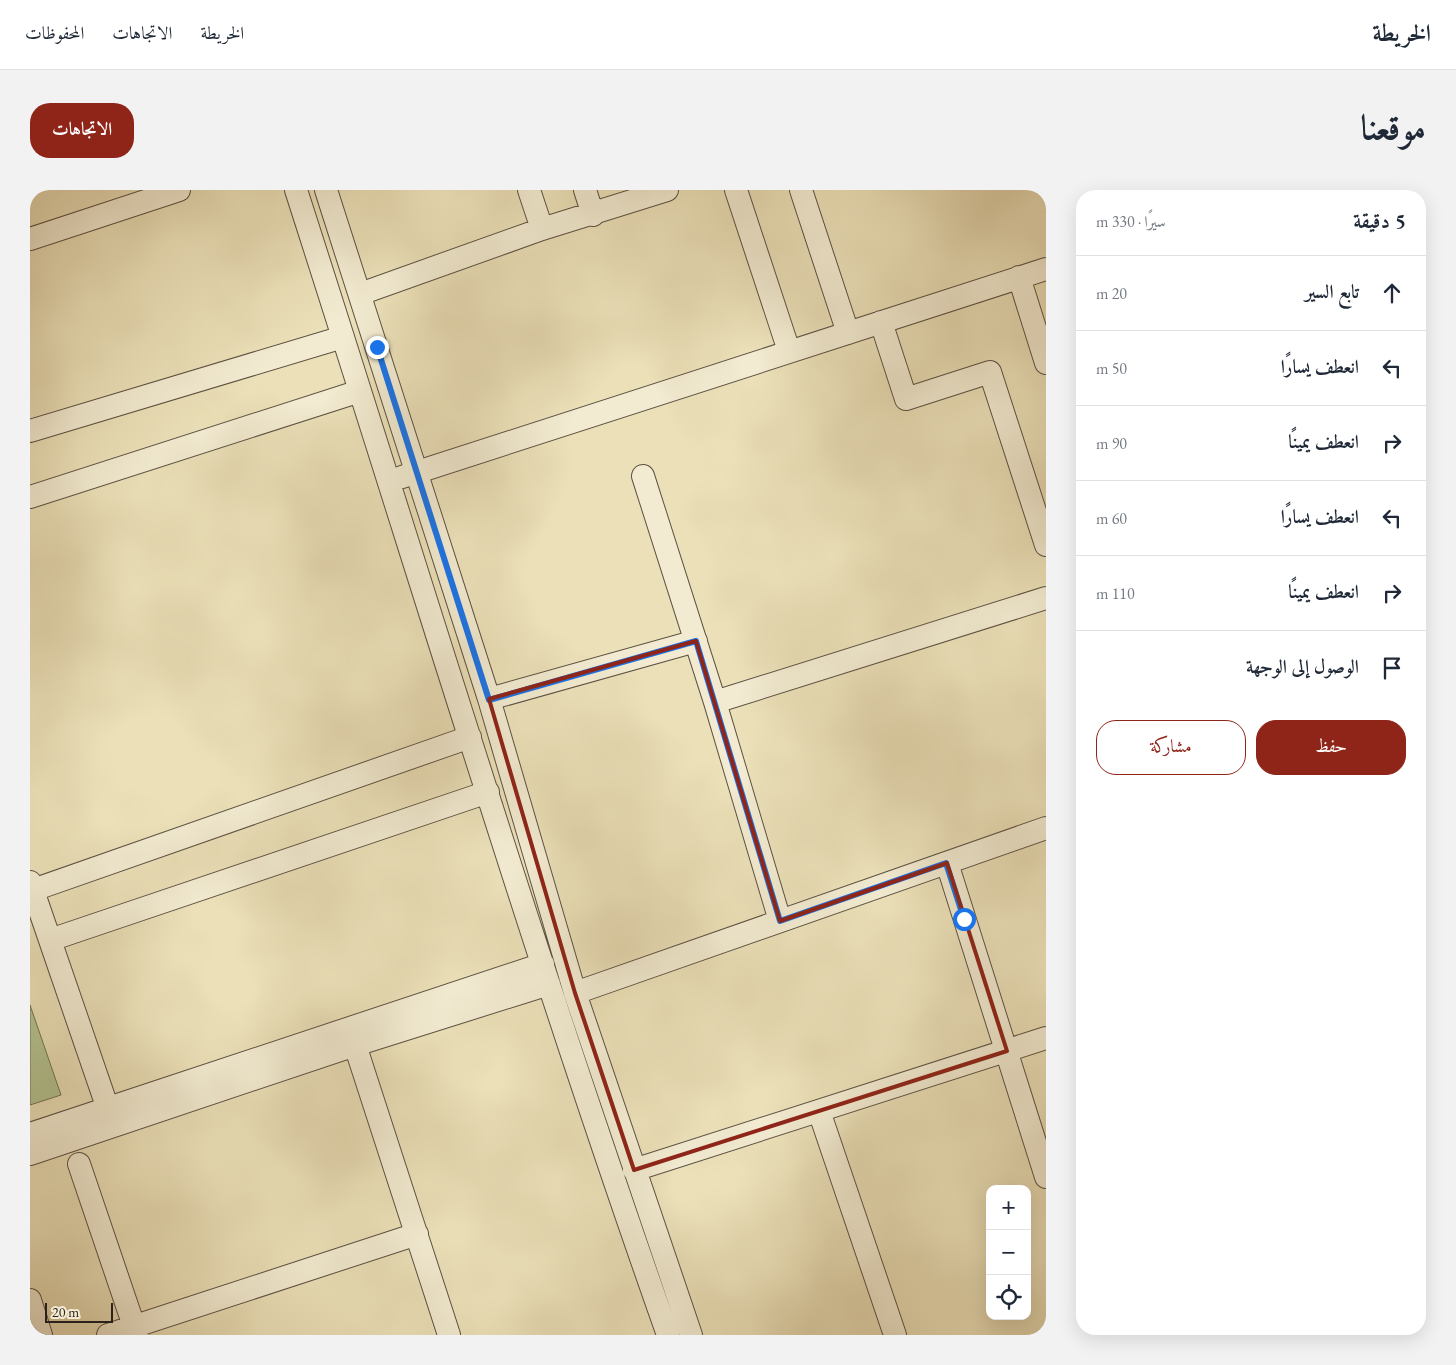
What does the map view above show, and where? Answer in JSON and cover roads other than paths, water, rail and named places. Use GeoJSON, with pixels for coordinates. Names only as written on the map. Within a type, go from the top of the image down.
{"type":"FeatureCollection","features":[{"type":"Feature","properties":{"kind":"street"},"geometry":{"type":"LineString","coordinates":[[30,239],[179,190]]}},
{"type":"Feature","properties":{"kind":"street"},"geometry":{"type":"LineString","coordinates":[[296,190],[546,974],[613,1178],[668,1335]]}},
{"type":"Feature","properties":{"kind":"street"},"geometry":{"type":"LineString","coordinates":[[326,190],[489,700],[575,993],[691,1335]]}},
{"type":"Feature","properties":{"kind":"street"},"geometry":{"type":"LineString","coordinates":[[530,190],[542,229]]}},
{"type":"Feature","properties":{"kind":"street"},"geometry":{"type":"LineString","coordinates":[[585,190],[593,215]]}},
{"type":"Feature","properties":{"kind":"street"},"geometry":{"type":"LineString","coordinates":[[360,294],[542,229],[593,215],[667,190]]}},
{"type":"Feature","properties":{"kind":"street"},"geometry":{"type":"LineString","coordinates":[[736,190],[789,352]]}},
{"type":"Feature","properties":{"kind":"street"},"geometry":{"type":"LineString","coordinates":[[801,190],[848,333]]}},
{"type":"Feature","properties":{"kind":"street"},"geometry":{"type":"LineString","coordinates":[[388,482],[1046,269]]}},
{"type":"Feature","properties":{"kind":"street"},"geometry":{"type":"LineString","coordinates":[[1019,278],[1046,363]]}},
{"type":"Feature","properties":{"kind":"street"},"geometry":{"type":"LineString","coordinates":[[881,322],[906,399],[990,372],[1046,545]]}},
{"type":"Feature","properties":{"kind":"street"},"geometry":{"type":"LineString","coordinates":[[30,431],[343,337]]}},
{"type":"Feature","properties":{"kind":"street"},"geometry":{"type":"LineString","coordinates":[[30,497],[360,391]]}},
{"type":"Feature","properties":{"kind":"street"},"geometry":{"type":"LineString","coordinates":[[643,476],[715,702],[780,921]]}},
{"type":"Feature","properties":{"kind":"street"},"geometry":{"type":"LineString","coordinates":[[715,702],[1046,598]]}},
{"type":"Feature","properties":{"kind":"street"},"geometry":{"type":"LineString","coordinates":[[489,700],[696,641]]}},
{"type":"Feature","properties":{"kind":"street"},"geometry":{"type":"LineString","coordinates":[[108,1109],[31,886],[470,736]]}},
{"type":"Feature","properties":{"kind":"street"},"geometry":{"type":"LineString","coordinates":[[50,940],[488,792]]}},
{"type":"Feature","properties":{"kind":"street"},"geometry":{"type":"LineString","coordinates":[[575,993],[1046,828]]}},
{"type":"Feature","properties":{"kind":"street"},"geometry":{"type":"LineString","coordinates":[[946,863],[1046,1177]]}},
{"type":"Feature","properties":{"kind":"street"},"geometry":{"type":"LineString","coordinates":[[30,1154],[355,1046],[546,974]]}},
{"type":"Feature","properties":{"kind":"street"},"geometry":{"type":"LineString","coordinates":[[30,1134],[546,974]]}},
{"type":"Feature","properties":{"kind":"street"},"geometry":{"type":"LineString","coordinates":[[634,1170],[1046,1038]]}},
{"type":"Feature","properties":{"kind":"street"},"geometry":{"type":"LineString","coordinates":[[355,1046],[450,1335]]}},
{"type":"Feature","properties":{"kind":"street"},"geometry":{"type":"LineString","coordinates":[[819,1111],[895,1335]]}},
{"type":"Feature","properties":{"kind":"street"},"geometry":{"type":"LineString","coordinates":[[79,1164],[135,1331]]}},
{"type":"Feature","properties":{"kind":"street"},"geometry":{"type":"LineString","coordinates":[[108,1335],[135,1331],[417,1234]]}},
{"type":"Feature","properties":{"kind":"street"},"geometry":{"type":"LineString","coordinates":[[30,1300],[41,1335]]}}]}
